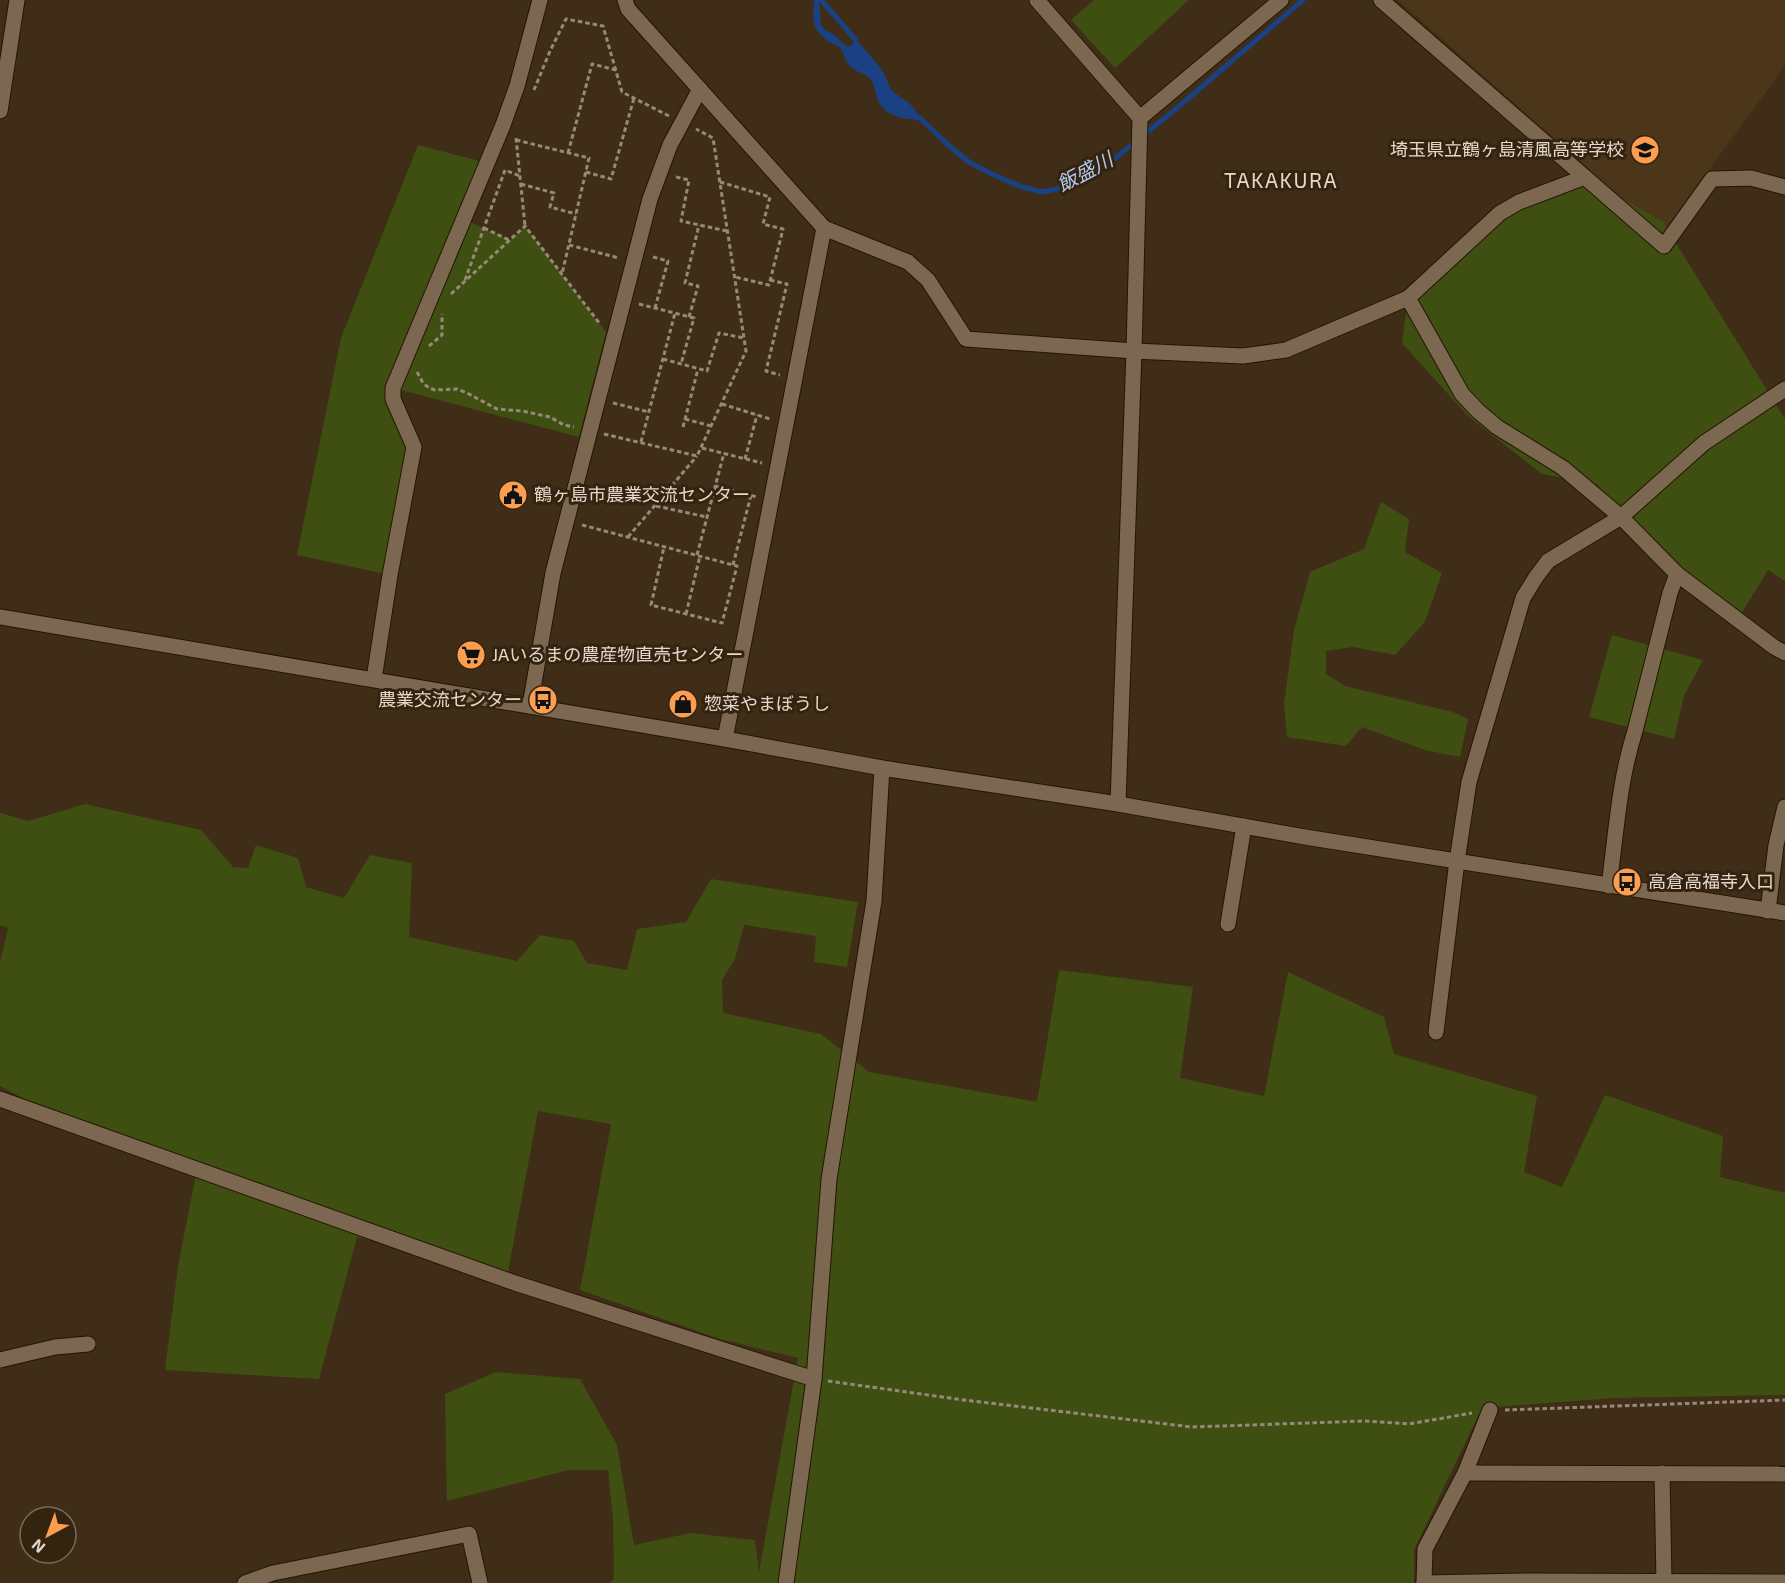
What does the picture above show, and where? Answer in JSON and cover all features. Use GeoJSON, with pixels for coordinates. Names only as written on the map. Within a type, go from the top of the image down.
{"type":"FeatureCollection","features":[{"type":"Feature","properties":{"kind":"street"},"geometry":{"type":"LineString","coordinates":[[0,111],[16,0]]}},
{"type":"Feature","properties":{"kind":"street"},"geometry":{"type":"LineString","coordinates":[[374,679],[390,575],[414,447],[393,399],[393,388],[503,125],[517,86],[540,0]]}},
{"type":"Feature","properties":{"kind":"street"},"geometry":{"type":"LineString","coordinates":[[625,0],[628,9],[824,228],[908,262],[928,280],[966,339],[1243,356],[1286,351],[1407,298],[1500,213],[1519,202],[1585,177]]}},
{"type":"Feature","properties":{"kind":"street"},"geometry":{"type":"LineString","coordinates":[[1037,0],[1140,118],[1118,804]]}},
{"type":"Feature","properties":{"kind":"street"},"geometry":{"type":"LineString","coordinates":[[1140,118],[1281,0]]}},
{"type":"Feature","properties":{"kind":"street"},"geometry":{"type":"LineString","coordinates":[[1381,0],[1664,246],[1712,178],[1751,178],[1785,187]]}},
{"type":"Feature","properties":{"kind":"street"},"geometry":{"type":"LineString","coordinates":[[530,706],[553,573],[650,199],[670,145],[700,89]]}},
{"type":"Feature","properties":{"kind":"street"},"geometry":{"type":"LineString","coordinates":[[725,739],[824,228]]}},
{"type":"Feature","properties":{"kind":"street"},"geometry":{"type":"LineString","coordinates":[[1407,298],[1462,394],[1478,411],[1497,427],[1563,468],[1621,517],[1677,574],[1785,653]]}},
{"type":"Feature","properties":{"kind":"street"},"geometry":{"type":"LineString","coordinates":[[1437,1032],[1457,861],[1469,782],[1523,598],[1548,561],[1621,517],[1704,443],[1785,389]]}},
{"type":"Feature","properties":{"kind":"street"},"geometry":{"type":"LineString","coordinates":[[1609,886],[1620,796],[1629,750],[1677,574]]}},
{"type":"Feature","properties":{"kind":"street"},"geometry":{"type":"LineString","coordinates":[[0,617],[725,739],[882,768],[1118,804],[1785,913]]}},
{"type":"Feature","properties":{"kind":"street"},"geometry":{"type":"LineString","coordinates":[[786,1583],[814,1379],[829,1179],[874,901],[882,768]]}},
{"type":"Feature","properties":{"kind":"street"},"geometry":{"type":"LineString","coordinates":[[1768,910],[1776,845],[1785,807]]}},
{"type":"Feature","properties":{"kind":"street"},"geometry":{"type":"LineString","coordinates":[[1228,924],[1244,826]]}},
{"type":"Feature","properties":{"kind":"street"},"geometry":{"type":"LineString","coordinates":[[0,1099],[515,1283],[814,1379]]}},
{"type":"Feature","properties":{"kind":"street"},"geometry":{"type":"LineString","coordinates":[[0,1360],[55,1347],[88,1344]]}},
{"type":"Feature","properties":{"kind":"street"},"geometry":{"type":"LineString","coordinates":[[1490,1410],[1465,1473],[1425,1549],[1424,1583],[1777,1582]]}},
{"type":"Feature","properties":{"kind":"street"},"geometry":{"type":"LineString","coordinates":[[1465,1473],[1785,1474]]}},
{"type":"Feature","properties":{"kind":"street"},"geometry":{"type":"LineString","coordinates":[[1662,1473],[1664,1582]]}},
{"type":"Feature","properties":{"kind":"street"},"geometry":{"type":"LineString","coordinates":[[245,1583],[273,1573],[469,1534],[480,1583]]}},
{"type":"Feature","properties":{"kind":"path"},"geometry":{"type":"LineString","coordinates":[[568,153],[592,64],[616,70]]}},
{"type":"Feature","properties":{"kind":"path"},"geometry":{"type":"LineString","coordinates":[[586,172],[611,179],[634,98]]}},
{"type":"Feature","properties":{"kind":"path"},"geometry":{"type":"LineString","coordinates":[[516,140],[589,159],[562,274]]}},
{"type":"Feature","properties":{"kind":"path"},"geometry":{"type":"LineString","coordinates":[[464,282],[505,170],[520,176]]}},
{"type":"Feature","properties":{"kind":"path"},"geometry":{"type":"LineString","coordinates":[[660,172],[689,180],[681,221],[727,231]]}},
{"type":"Feature","properties":{"kind":"path"},"geometry":{"type":"LineString","coordinates":[[720,182],[770,197],[763,224],[783,229],[769,285],[734,277]]}},
{"type":"Feature","properties":{"kind":"path"},"geometry":{"type":"LineString","coordinates":[[521,184],[554,193],[550,207],[576,214]]}},
{"type":"Feature","properties":{"kind":"path"},"geometry":{"type":"LineString","coordinates":[[689,317],[698,286],[685,283],[699,225]]}},
{"type":"Feature","properties":{"kind":"path"},"geometry":{"type":"LineString","coordinates":[[450,295],[525,226],[614,341]]}},
{"type":"Feature","properties":{"kind":"path"},"geometry":{"type":"LineString","coordinates":[[484,228],[510,240]]}},
{"type":"Feature","properties":{"kind":"path"},"geometry":{"type":"LineString","coordinates":[[569,245],[668,261],[655,308]]}},
{"type":"Feature","properties":{"kind":"path"},"geometry":{"type":"LineString","coordinates":[[770,280],[787,284],[766,371],[781,375]]}},
{"type":"Feature","properties":{"kind":"path"},"geometry":{"type":"LineString","coordinates":[[624,300],[694,318],[681,364]]}},
{"type":"Feature","properties":{"kind":"path"},"geometry":{"type":"LineString","coordinates":[[424,349],[442,335],[442,311]]}},
{"type":"Feature","properties":{"kind":"path"},"geometry":{"type":"LineString","coordinates":[[641,443],[675,313]]}},
{"type":"Feature","properties":{"kind":"path"},"geometry":{"type":"LineString","coordinates":[[663,359],[707,371],[719,333],[744,338]]}},
{"type":"Feature","properties":{"kind":"path"},"geometry":{"type":"LineString","coordinates":[[417,364],[419,378],[429,388],[457,389],[497,409],[550,417],[564,425],[590,431]]}},
{"type":"Feature","properties":{"kind":"path"},"geometry":{"type":"LineString","coordinates":[[683,427],[698,369]]}},
{"type":"Feature","properties":{"kind":"path"},"geometry":{"type":"LineString","coordinates":[[598,399],[649,412]]}},
{"type":"Feature","properties":{"kind":"path"},"geometry":{"type":"LineString","coordinates":[[721,404],[770,419]]}},
{"type":"Feature","properties":{"kind":"path"},"geometry":{"type":"LineString","coordinates":[[745,459],[757,415]]}},
{"type":"Feature","properties":{"kind":"path"},"geometry":{"type":"LineString","coordinates":[[685,419],[711,426]]}},
{"type":"Feature","properties":{"kind":"path"},"geometry":{"type":"LineString","coordinates":[[701,448],[765,464]]}},
{"type":"Feature","properties":{"kind":"path"},"geometry":{"type":"LineString","coordinates":[[686,614],[707,517],[724,453]]}},
{"type":"Feature","properties":{"kind":"path"},"geometry":{"type":"LineString","coordinates":[[627,537],[697,456]]}},
{"type":"Feature","properties":{"kind":"path"},"geometry":{"type":"LineString","coordinates":[[715,486],[757,497]]}},
{"type":"Feature","properties":{"kind":"path"},"geometry":{"type":"LineString","coordinates":[[733,565],[751,495]]}},
{"type":"Feature","properties":{"kind":"path"},"geometry":{"type":"LineString","coordinates":[[655,505],[707,517]]}},
{"type":"Feature","properties":{"kind":"path"},"geometry":{"type":"LineString","coordinates":[[567,521],[737,566],[722,623],[651,605],[664,547]]}},
{"type":"Feature","properties":{"kind":"path"},"geometry":{"type":"LineString","coordinates":[[814,1379],[964,1400],[1192,1427],[1365,1421],[1409,1424],[1490,1410],[1785,1400]]}},
{"type":"Feature","properties":{"kind":"shaded area","name":"埼玉県立鶴ヶ島清風高等学校"},"geometry":{"type":"Polygon","coordinates":[[[1398,0],[1785,0],[1785,66],[1662,234],[1398,0]]]}},
{"type":"Feature","properties":{"kind":"green space"},"geometry":{"type":"Polygon","coordinates":[[[1094,0],[1189,0],[1115,68],[1071,20],[1094,0]]]}},
{"type":"Feature","properties":{"kind":"green space"},"geometry":{"type":"Polygon","coordinates":[[[418,145],[487,163],[393,388],[414,447],[390,575],[297,555],[341,338],[418,145]]]}},
{"type":"Feature","properties":{"kind":"green space"},"geometry":{"type":"Polygon","coordinates":[[[1585,177],[1663,222],[1785,419],[1785,581],[1768,570],[1738,619],[1621,517],[1597,484],[1542,474],[1468,416],[1402,343],[1408,298],[1500,213],[1585,177]]]}},
{"type":"Feature","properties":{"kind":"green space"},"geometry":{"type":"Polygon","coordinates":[[[470,222],[510,240],[525,226],[606,332],[579,437],[397,389],[435,307],[470,222]]]}},
{"type":"Feature","properties":{"kind":"green space"},"geometry":{"type":"Polygon","coordinates":[[[1381,502],[1409,519],[1405,552],[1442,573],[1425,622],[1395,655],[1353,647],[1326,651],[1326,674],[1345,686],[1453,712],[1468,719],[1460,757],[1425,750],[1362,727],[1346,746],[1287,737],[1284,704],[1294,630],[1310,572],[1364,549],[1381,502]]]}},
{"type":"Feature","properties":{"kind":"green space"},"geometry":{"type":"Polygon","coordinates":[[[1612,635],[1703,660],[1684,696],[1674,739],[1589,717],[1612,635]]]}},
{"type":"Feature","properties":{"kind":"green space"},"geometry":{"type":"Polygon","coordinates":[[[85,804],[201,830],[233,867],[248,868],[256,845],[298,858],[306,887],[344,898],[370,855],[412,863],[409,937],[517,961],[540,935],[574,941],[587,963],[627,970],[637,929],[686,922],[711,879],[858,902],[847,967],[814,962],[816,936],[744,925],[735,959],[722,980],[723,1013],[821,1034],[869,1072],[1037,1102],[1059,970],[1193,987],[1180,1078],[1264,1096],[1288,972],[1384,1017],[1394,1054],[1537,1096],[1524,1172],[1562,1187],[1605,1095],[1723,1136],[1720,1177],[1785,1193],[1785,1395],[1615,1398],[1482,1408],[1414,1550],[1414,1583],[610,1583],[614,1578],[613,1520],[608,1470],[569,1470],[447,1501],[445,1394],[496,1372],[580,1379],[617,1445],[634,1545],[690,1533],[755,1540],[759,1572],[798,1358],[720,1339],[580,1290],[611,1124],[538,1111],[508,1272],[357,1237],[319,1379],[165,1370],[178,1266],[198,1164],[37,1106],[0,1086],[0,962],[8,928],[0,925],[0,813],[29,821],[85,804]]]}},
{"type":"Feature","properties":{"kind":"water"},"geometry":{"type":"Polygon","coordinates":[[[814,0],[819,0],[821,25],[825,30],[832,33],[847,47],[853,45],[852,34],[883,71],[891,90],[911,105],[924,122],[895,116],[882,107],[869,78],[852,68],[839,47],[818,32],[814,18],[814,0]]]}},
{"type":"Feature","properties":{"kind":"waterway","name":"飯盛川"},"geometry":{"type":"LineString","coordinates":[[821,0],[855,39]]}},
{"type":"Feature","properties":{"kind":"waterway","name":"飯盛川"},"geometry":{"type":"LineString","coordinates":[[920,118],[969,162],[990,173],[1019,186],[1042,192],[1061,188],[1113,160],[1303,0]]}},
{"type":"Feature","properties":{"kind":"place","name":"埼玉県立鶴ヶ島清風高等学校"},"geometry":{"type":"Point","coordinates":[1645,150]}},
{"type":"Feature","properties":{"kind":"place","name":"鶴ヶ島市農業交流センター"},"geometry":{"type":"Point","coordinates":[513,495]}},
{"type":"Feature","properties":{"kind":"place","name":"JAいるまの農産物直売センター"},"geometry":{"type":"Point","coordinates":[471,655]}},
{"type":"Feature","properties":{"kind":"place","name":"農業交流センター"},"geometry":{"type":"Point","coordinates":[543,700]}},
{"type":"Feature","properties":{"kind":"place","name":"惣菜やまぼうし"},"geometry":{"type":"Point","coordinates":[683,704]}},
{"type":"Feature","properties":{"kind":"place","name":"高倉高福寺入口"},"geometry":{"type":"Point","coordinates":[1627,882]}},
{"type":"Feature","properties":{"kind":"district","name":"TAKAKURA"},"geometry":{"type":"Point","coordinates":[1281,181]}}]}
